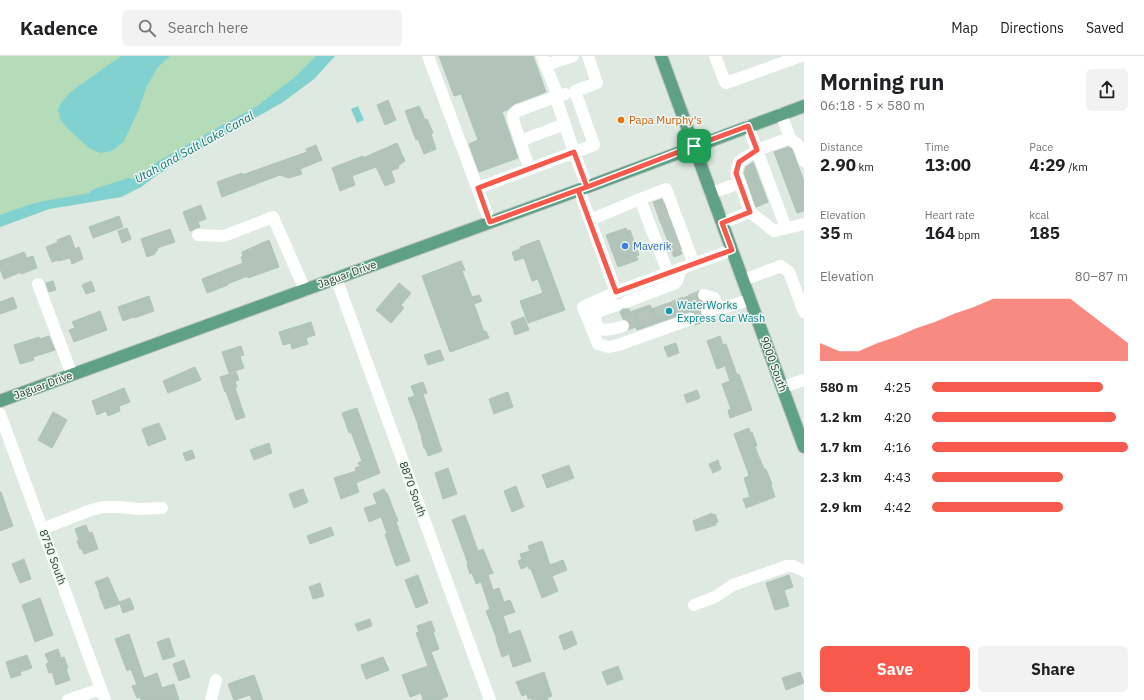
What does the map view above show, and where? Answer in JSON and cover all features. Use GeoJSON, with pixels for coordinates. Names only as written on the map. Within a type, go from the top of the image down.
{"type":"FeatureCollection","features":[{"type":"Feature","properties":{"kind":"main road","name":"9000 South"},"geometry":{"type":"LineString","coordinates":[[661,56],[804,446]]}},
{"type":"Feature","properties":{"kind":"main road","name":"Jaguar Drive"},"geometry":{"type":"LineString","coordinates":[[0,401],[804,106]]}},
{"type":"Feature","properties":{"kind":"street"},"geometry":{"type":"LineString","coordinates":[[428,56],[490,222]]}},
{"type":"Feature","properties":{"kind":"street"},"geometry":{"type":"LineString","coordinates":[[573,56],[544,60],[558,96],[557,101],[574,152],[590,220],[620,303]]}},
{"type":"Feature","properties":{"kind":"street"},"geometry":{"type":"LineString","coordinates":[[529,168],[513,115],[517,111],[597,83],[588,56]]}},
{"type":"Feature","properties":{"kind":"street"},"geometry":{"type":"LineString","coordinates":[[715,56],[724,82],[726,82],[801,56]]}},
{"type":"Feature","properties":{"kind":"street"},"geometry":{"type":"LineString","coordinates":[[478,188],[594,145],[575,91]]}},
{"type":"Feature","properties":{"kind":"street"},"geometry":{"type":"LineString","coordinates":[[781,114],[790,138],[798,145],[804,161]]}},
{"type":"Feature","properties":{"kind":"street"},"geometry":{"type":"LineString","coordinates":[[520,141],[565,124]]}},
{"type":"Feature","properties":{"kind":"street"},"geometry":{"type":"LineString","coordinates":[[748,126],[786,228]]}},
{"type":"Feature","properties":{"kind":"street"},"geometry":{"type":"LineString","coordinates":[[790,138],[757,150],[739,162],[736,173],[750,212],[774,231],[804,224]]}},
{"type":"Feature","properties":{"kind":"street"},"geometry":{"type":"LineString","coordinates":[[711,193],[740,183]]}},
{"type":"Feature","properties":{"kind":"street"},"geometry":{"type":"LineString","coordinates":[[590,220],[666,189],[663,216],[672,240],[694,264]]}},
{"type":"Feature","properties":{"kind":"street"},"geometry":{"type":"LineString","coordinates":[[640,200],[663,216],[672,240],[668,273]]}},
{"type":"Feature","properties":{"kind":"street"},"geometry":{"type":"LineString","coordinates":[[722,223],[750,212]]}},
{"type":"Feature","properties":{"kind":"street"},"geometry":{"type":"LineString","coordinates":[[198,235],[224,236],[273,217],[305,290]]}},
{"type":"Feature","properties":{"kind":"street"},"geometry":{"type":"LineString","coordinates":[[690,319],[609,347],[598,344],[583,308],[620,303],[668,273],[732,250]]}},
{"type":"Feature","properties":{"kind":"street"},"geometry":{"type":"LineString","coordinates":[[743,280],[781,266],[789,272],[804,312]]}},
{"type":"Feature","properties":{"kind":"street"},"geometry":{"type":"LineString","coordinates":[[623,326],[613,329],[600,330],[596,325],[594,318],[597,312],[674,284],[682,268]]}},
{"type":"Feature","properties":{"kind":"street","name":"8870 South"},"geometry":{"type":"LineString","coordinates":[[336,278],[490,700]]}},
{"type":"Feature","properties":{"kind":"street"},"geometry":{"type":"LineString","coordinates":[[38,284],[72,375]]}},
{"type":"Feature","properties":{"kind":"street"},"geometry":{"type":"LineString","coordinates":[[704,295],[714,298],[718,306]]}},
{"type":"Feature","properties":{"kind":"street"},"geometry":{"type":"LineString","coordinates":[[707,311],[718,306],[726,307],[750,300]]}},
{"type":"Feature","properties":{"kind":"street"},"geometry":{"type":"LineString","coordinates":[[782,387],[804,380]]}},
{"type":"Feature","properties":{"kind":"street","name":"8750 South"},"geometry":{"type":"LineString","coordinates":[[0,414],[103,694]]}},
{"type":"Feature","properties":{"kind":"street"},"geometry":{"type":"LineString","coordinates":[[42,529],[91,510],[103,507],[139,509],[162,508]]}},
{"type":"Feature","properties":{"kind":"street"},"geometry":{"type":"LineString","coordinates":[[694,605],[715,597],[733,585],[787,566],[793,566],[804,571]]}},
{"type":"Feature","properties":{"kind":"street"},"geometry":{"type":"LineString","coordinates":[[211,700],[216,680]]}},
{"type":"Feature","properties":{"kind":"street"},"geometry":{"type":"LineString","coordinates":[[68,700],[103,694]]}},
{"type":"Feature","properties":{"kind":"green space"},"geometry":{"type":"Polygon","coordinates":[[[0,56],[335,56],[314,79],[283,102],[195,152],[157,175],[141,187],[121,197],[49,209],[0,227],[0,56]]]}},
{"type":"Feature","properties":{"kind":"water"},"geometry":{"type":"Polygon","coordinates":[[[121,56],[170,56],[157,68],[146,88],[139,109],[124,141],[112,151],[100,153],[89,148],[65,126],[60,118],[58,110],[61,103],[69,93],[121,56]]]}},
{"type":"Feature","properties":{"kind":"water"},"geometry":{"type":"Polygon","coordinates":[[[316,56],[335,56],[314,79],[283,102],[195,152],[157,175],[141,187],[121,197],[49,209],[0,227],[0,215],[28,205],[49,200],[116,188],[133,179],[159,161],[257,106],[296,76],[316,56]]]}},
{"type":"Feature","properties":{"kind":"water"},"geometry":{"type":"Polygon","coordinates":[[[358,106],[364,120],[357,123],[351,109],[358,106]]]}},
{"type":"Feature","properties":{"kind":"building"},"geometry":{"type":"Polygon","coordinates":[[[439,56],[533,56],[546,92],[514,104],[502,112],[518,158],[479,172],[469,144],[478,140],[461,94],[454,96],[439,56]]]}},
{"type":"Feature","properties":{"kind":"building"},"geometry":{"type":"Polygon","coordinates":[[[388,100],[396,120],[385,125],[377,105],[388,100]]]}},
{"type":"Feature","properties":{"kind":"building"},"geometry":{"type":"Polygon","coordinates":[[[419,106],[433,133],[431,134],[436,149],[424,154],[418,139],[416,140],[405,111],[419,106]]]}},
{"type":"Feature","properties":{"kind":"building"},"geometry":{"type":"Polygon","coordinates":[[[397,143],[405,161],[398,166],[399,168],[391,171],[395,182],[385,186],[376,167],[352,176],[355,185],[340,191],[332,168],[363,156],[363,158],[397,143]]]}},
{"type":"Feature","properties":{"kind":"building"},"geometry":{"type":"Polygon","coordinates":[[[316,145],[322,160],[300,169],[302,174],[289,178],[280,175],[222,197],[217,182],[242,173],[242,175],[307,152],[306,149],[316,145]]]}},
{"type":"Feature","properties":{"kind":"building"},"geometry":{"type":"Polygon","coordinates":[[[788,147],[792,149],[804,181],[804,211],[797,213],[774,152],[788,147]]]}},
{"type":"Feature","properties":{"kind":"building"},"geometry":{"type":"Polygon","coordinates":[[[753,162],[768,202],[756,207],[744,173],[746,167],[753,162]]]}},
{"type":"Feature","properties":{"kind":"building"},"geometry":{"type":"Polygon","coordinates":[[[662,199],[682,254],[674,257],[653,202],[662,199]]]}},
{"type":"Feature","properties":{"kind":"building"},"geometry":{"type":"Polygon","coordinates":[[[201,205],[206,219],[198,222],[200,227],[190,231],[183,212],[201,205]]]}},
{"type":"Feature","properties":{"kind":"building"},"geometry":{"type":"Polygon","coordinates":[[[119,216],[123,227],[93,238],[89,227],[119,216]]]}},
{"type":"Feature","properties":{"kind":"building"},"geometry":{"type":"Polygon","coordinates":[[[127,228],[131,239],[122,243],[118,231],[127,228]]]}},
{"type":"Feature","properties":{"kind":"building"},"geometry":{"type":"Polygon","coordinates":[[[626,228],[627,231],[630,230],[639,255],[636,256],[638,260],[618,267],[606,235],[626,228]]]}},
{"type":"Feature","properties":{"kind":"building"},"geometry":{"type":"Polygon","coordinates":[[[170,229],[175,242],[157,248],[158,250],[155,254],[147,257],[141,239],[170,229]]]}},
{"type":"Feature","properties":{"kind":"building"},"geometry":{"type":"Polygon","coordinates":[[[70,235],[75,249],[79,247],[83,259],[72,264],[70,258],[52,262],[46,247],[58,242],[57,240],[70,235]]]}},
{"type":"Feature","properties":{"kind":"building"},"geometry":{"type":"Polygon","coordinates":[[[269,240],[279,267],[248,278],[248,276],[207,293],[202,279],[243,263],[241,257],[243,256],[242,252],[269,240]]]}},
{"type":"Feature","properties":{"kind":"building"},"geometry":{"type":"Polygon","coordinates":[[[539,240],[565,310],[528,323],[520,301],[543,293],[538,279],[532,281],[524,258],[515,261],[512,252],[520,249],[520,247],[539,240]]]}},
{"type":"Feature","properties":{"kind":"building"},"geometry":{"type":"Polygon","coordinates":[[[24,252],[27,258],[33,256],[37,268],[21,274],[21,272],[4,279],[0,269],[0,261],[24,252]]]}},
{"type":"Feature","properties":{"kind":"building"},"geometry":{"type":"Polygon","coordinates":[[[461,261],[465,270],[462,271],[472,297],[479,295],[482,301],[474,304],[484,332],[486,331],[489,338],[450,352],[422,276],[461,261]]]}},
{"type":"Feature","properties":{"kind":"building"},"geometry":{"type":"Polygon","coordinates":[[[53,281],[56,290],[49,292],[46,283],[53,281]]]}},
{"type":"Feature","properties":{"kind":"building"},"geometry":{"type":"Polygon","coordinates":[[[91,281],[95,291],[86,294],[82,285],[91,281]]]}},
{"type":"Feature","properties":{"kind":"building"},"geometry":{"type":"Polygon","coordinates":[[[399,283],[411,293],[401,305],[404,308],[391,323],[376,310],[399,283]]]}},
{"type":"Feature","properties":{"kind":"building","name":"WaterWorks Express Car Wash"},"geometry":{"type":"Polygon","coordinates":[[[697,293],[698,300],[704,303],[700,309],[700,314],[705,318],[709,318],[710,320],[695,325],[698,321],[698,316],[693,312],[689,312],[637,330],[636,327],[630,329],[630,323],[628,320],[623,319],[620,312],[623,309],[629,309],[630,312],[650,305],[652,309],[697,293]]]}},
{"type":"Feature","properties":{"kind":"building"},"geometry":{"type":"Polygon","coordinates":[[[149,296],[154,311],[123,321],[118,307],[149,296]]]}},
{"type":"Feature","properties":{"kind":"building"},"geometry":{"type":"Polygon","coordinates":[[[13,297],[17,308],[0,314],[0,302],[13,297]]]}},
{"type":"Feature","properties":{"kind":"building"},"geometry":{"type":"Polygon","coordinates":[[[100,311],[107,330],[74,342],[69,330],[75,328],[72,322],[100,311]]]}},
{"type":"Feature","properties":{"kind":"building"},"geometry":{"type":"Polygon","coordinates":[[[524,317],[529,330],[515,335],[511,322],[524,317]]]}},
{"type":"Feature","properties":{"kind":"building"},"geometry":{"type":"Polygon","coordinates":[[[311,322],[315,335],[306,338],[308,344],[292,349],[291,343],[283,345],[279,332],[311,322]]]}},
{"type":"Feature","properties":{"kind":"building"},"geometry":{"type":"Polygon","coordinates":[[[49,336],[55,350],[33,357],[34,360],[20,364],[14,345],[39,337],[40,339],[49,336]]]}},
{"type":"Feature","properties":{"kind":"building"},"geometry":{"type":"Polygon","coordinates":[[[720,336],[723,345],[726,344],[737,375],[739,374],[752,410],[730,418],[728,410],[731,409],[722,384],[730,381],[725,366],[717,369],[707,341],[720,336]]]}},
{"type":"Feature","properties":{"kind":"building"},"geometry":{"type":"Polygon","coordinates":[[[676,343],[679,353],[668,357],[664,347],[676,343]]]}},
{"type":"Feature","properties":{"kind":"building"},"geometry":{"type":"Polygon","coordinates":[[[241,346],[244,355],[240,356],[244,368],[229,373],[222,352],[241,346]]]}},
{"type":"Feature","properties":{"kind":"building"},"geometry":{"type":"Polygon","coordinates":[[[440,350],[444,360],[428,365],[424,355],[440,350]]]}},
{"type":"Feature","properties":{"kind":"building"},"geometry":{"type":"Polygon","coordinates":[[[195,367],[201,380],[168,393],[163,381],[195,367]]]}},
{"type":"Feature","properties":{"kind":"building"},"geometry":{"type":"Polygon","coordinates":[[[236,372],[239,380],[235,381],[237,387],[235,388],[245,417],[236,420],[220,377],[236,372]]]}},
{"type":"Feature","properties":{"kind":"building"},"geometry":{"type":"Polygon","coordinates":[[[423,382],[427,393],[423,394],[442,451],[428,456],[408,398],[415,396],[411,386],[423,382]]]}},
{"type":"Feature","properties":{"kind":"building"},"geometry":{"type":"Polygon","coordinates":[[[124,388],[130,402],[119,406],[120,411],[108,416],[106,411],[97,415],[92,401],[124,388]]]}},
{"type":"Feature","properties":{"kind":"building"},"geometry":{"type":"Polygon","coordinates":[[[697,390],[700,398],[687,403],[684,395],[697,390]]]}},
{"type":"Feature","properties":{"kind":"building"},"geometry":{"type":"Polygon","coordinates":[[[508,392],[513,407],[494,414],[489,399],[508,392]]]}},
{"type":"Feature","properties":{"kind":"building"},"geometry":{"type":"Polygon","coordinates":[[[357,408],[380,473],[356,483],[359,492],[341,499],[334,478],[356,471],[355,468],[360,466],[358,463],[362,461],[351,432],[349,433],[342,413],[357,408]]]}},
{"type":"Feature","properties":{"kind":"building"},"geometry":{"type":"Polygon","coordinates":[[[53,412],[67,420],[52,448],[38,440],[53,412]]]}},
{"type":"Feature","properties":{"kind":"building"},"geometry":{"type":"Polygon","coordinates":[[[159,423],[166,439],[148,446],[142,429],[159,423]]]}},
{"type":"Feature","properties":{"kind":"building"},"geometry":{"type":"Polygon","coordinates":[[[749,428],[750,433],[752,432],[757,446],[755,447],[764,469],[766,469],[772,484],[775,497],[746,508],[743,499],[750,497],[744,478],[749,475],[734,434],[749,428]]]}},
{"type":"Feature","properties":{"kind":"building"},"geometry":{"type":"Polygon","coordinates":[[[269,443],[272,453],[254,460],[250,450],[269,443]]]}},
{"type":"Feature","properties":{"kind":"building"},"geometry":{"type":"Polygon","coordinates":[[[192,450],[195,458],[186,461],[183,453],[192,450]]]}},
{"type":"Feature","properties":{"kind":"building"},"geometry":{"type":"Polygon","coordinates":[[[718,460],[721,469],[713,473],[709,464],[718,460]]]}},
{"type":"Feature","properties":{"kind":"building"},"geometry":{"type":"Polygon","coordinates":[[[569,465],[574,478],[547,488],[542,475],[569,465]]]}},
{"type":"Feature","properties":{"kind":"building"},"geometry":{"type":"Polygon","coordinates":[[[448,468],[457,494],[443,499],[435,473],[448,468]]]}},
{"type":"Feature","properties":{"kind":"building"},"geometry":{"type":"Polygon","coordinates":[[[516,486],[524,507],[512,512],[504,491],[516,486]]]}},
{"type":"Feature","properties":{"kind":"building"},"geometry":{"type":"Polygon","coordinates":[[[303,489],[308,502],[294,508],[289,494],[303,489]]]}},
{"type":"Feature","properties":{"kind":"building"},"geometry":{"type":"Polygon","coordinates":[[[384,489],[398,521],[396,522],[410,561],[396,566],[381,517],[369,522],[364,508],[377,504],[373,494],[384,489]]]}},
{"type":"Feature","properties":{"kind":"building"},"geometry":{"type":"Polygon","coordinates":[[[0,492],[13,526],[0,531],[0,492]]]}},
{"type":"Feature","properties":{"kind":"building"},"geometry":{"type":"Polygon","coordinates":[[[712,513],[712,515],[715,514],[718,522],[715,523],[716,525],[696,531],[693,521],[712,513]]]}},
{"type":"Feature","properties":{"kind":"building"},"geometry":{"type":"Polygon","coordinates":[[[465,515],[478,551],[483,549],[493,573],[488,575],[493,590],[499,588],[504,602],[510,600],[515,612],[503,616],[509,634],[520,630],[531,661],[513,667],[509,654],[502,657],[486,611],[490,609],[481,582],[476,584],[472,573],[470,574],[465,555],[452,520],[465,515]]]}},
{"type":"Feature","properties":{"kind":"building"},"geometry":{"type":"Polygon","coordinates":[[[86,525],[89,533],[92,532],[98,549],[84,554],[77,541],[79,540],[75,529],[86,525]]]}},
{"type":"Feature","properties":{"kind":"building"},"geometry":{"type":"Polygon","coordinates":[[[331,527],[334,535],[310,544],[307,536],[331,527]]]}},
{"type":"Feature","properties":{"kind":"building"},"geometry":{"type":"Polygon","coordinates":[[[542,541],[550,565],[563,560],[567,570],[552,576],[558,591],[542,598],[531,569],[529,569],[528,566],[521,569],[518,561],[522,559],[520,554],[530,551],[528,546],[542,541]]]}},
{"type":"Feature","properties":{"kind":"building"},"geometry":{"type":"Polygon","coordinates":[[[24,559],[31,579],[20,583],[12,564],[24,559]]]}},
{"type":"Feature","properties":{"kind":"building"},"geometry":{"type":"Polygon","coordinates":[[[418,575],[428,603],[416,608],[405,580],[418,575]]]}},
{"type":"Feature","properties":{"kind":"building"},"geometry":{"type":"Polygon","coordinates":[[[789,575],[793,587],[784,590],[789,606],[775,610],[766,583],[789,575]]]}},
{"type":"Feature","properties":{"kind":"building"},"geometry":{"type":"Polygon","coordinates":[[[108,577],[119,602],[130,598],[134,609],[123,613],[120,604],[105,609],[95,582],[108,577]]]}},
{"type":"Feature","properties":{"kind":"building"},"geometry":{"type":"Polygon","coordinates":[[[320,583],[324,596],[313,599],[309,587],[320,583]]]}},
{"type":"Feature","properties":{"kind":"building"},"geometry":{"type":"Polygon","coordinates":[[[40,598],[53,635],[35,642],[22,605],[40,598]]]}},
{"type":"Feature","properties":{"kind":"building"},"geometry":{"type":"Polygon","coordinates":[[[370,619],[372,626],[358,631],[355,624],[370,619]]]}},
{"type":"Feature","properties":{"kind":"building"},"geometry":{"type":"Polygon","coordinates":[[[431,621],[439,649],[431,652],[448,696],[439,700],[423,700],[421,693],[410,697],[402,675],[428,666],[416,633],[419,632],[417,626],[431,621]]]}},
{"type":"Feature","properties":{"kind":"building"},"geometry":{"type":"Polygon","coordinates":[[[572,631],[577,644],[564,650],[559,636],[572,631]]]}},
{"type":"Feature","properties":{"kind":"building"},"geometry":{"type":"Polygon","coordinates":[[[129,634],[144,678],[157,673],[162,688],[174,684],[179,700],[141,700],[140,697],[137,698],[132,686],[137,685],[131,669],[127,671],[115,639],[129,634]]]}},
{"type":"Feature","properties":{"kind":"building"},"geometry":{"type":"Polygon","coordinates":[[[169,638],[175,656],[163,660],[157,642],[169,638]]]}},
{"type":"Feature","properties":{"kind":"building"},"geometry":{"type":"Polygon","coordinates":[[[58,649],[61,658],[64,657],[70,680],[56,685],[52,672],[49,673],[46,664],[49,663],[45,654],[58,649]]]}},
{"type":"Feature","properties":{"kind":"building"},"geometry":{"type":"Polygon","coordinates":[[[27,655],[32,668],[20,672],[21,675],[11,678],[6,662],[27,655]]]}},
{"type":"Feature","properties":{"kind":"building"},"geometry":{"type":"Polygon","coordinates":[[[383,657],[389,670],[366,679],[361,665],[383,657]]]}},
{"type":"Feature","properties":{"kind":"building"},"geometry":{"type":"Polygon","coordinates":[[[184,660],[190,677],[179,681],[173,664],[184,660]]]}},
{"type":"Feature","properties":{"kind":"building"},"geometry":{"type":"Polygon","coordinates":[[[618,666],[623,679],[607,685],[602,672],[618,666]]]}},
{"type":"Feature","properties":{"kind":"building"},"geometry":{"type":"Polygon","coordinates":[[[544,672],[552,696],[547,698],[548,700],[532,700],[531,698],[528,699],[527,694],[522,696],[516,682],[544,672]]]}},
{"type":"Feature","properties":{"kind":"building"},"geometry":{"type":"Polygon","coordinates":[[[800,672],[804,683],[786,690],[782,678],[800,672]]]}},
{"type":"Feature","properties":{"kind":"building"},"geometry":{"type":"Polygon","coordinates":[[[254,675],[263,700],[252,700],[250,695],[234,700],[228,684],[254,675]]]}},
{"type":"Feature","properties":{"kind":"waterway","name":"Utah and Salt Lake Canal"},"geometry":{"type":"LineString","coordinates":[[95,194],[129,183]]}},
{"type":"Feature","properties":{"kind":"tunnel"},"geometry":{"type":"LineString","coordinates":[[657,211],[667,208]]}},
{"type":"Feature","properties":{"kind":"tunnel"},"geometry":{"type":"LineString","coordinates":[[661,224],[671,219]]}},
{"type":"Feature","properties":{"kind":"tunnel"},"geometry":{"type":"LineString","coordinates":[[666,236],[676,231]]}},
{"type":"Feature","properties":{"kind":"tunnel"},"geometry":{"type":"LineString","coordinates":[[670,247],[680,243]]}},
{"type":"Feature","properties":{"kind":"tunnel"},"geometry":{"type":"LineString","coordinates":[[623,326],[704,295]]}},
{"type":"Feature","properties":{"kind":"tunnel"},"geometry":{"type":"LineString","coordinates":[[691,319],[707,311]]}},
{"type":"Feature","properties":{"kind":"place","name":"Papa Murphy's"},"geometry":{"type":"Point","coordinates":[621,120]}},
{"type":"Feature","properties":{"kind":"place","name":"Maverik"},"geometry":{"type":"Point","coordinates":[625,246]}},
{"type":"Feature","properties":{"kind":"place","name":"WaterWorks Express Car Wash"},"geometry":{"type":"Point","coordinates":[669,311]}},
{"type":"Feature","properties":{"kind":"route"},"geometry":{"type":"LineString","coordinates":[[694,146],[587,187],[578,190],[490,222],[478,188],[574,152],[587,187],[578,190],[616,292],[732,250],[722,223],[750,212],[736,173],[739,162],[757,150],[748,126],[694,146]]}}]}
